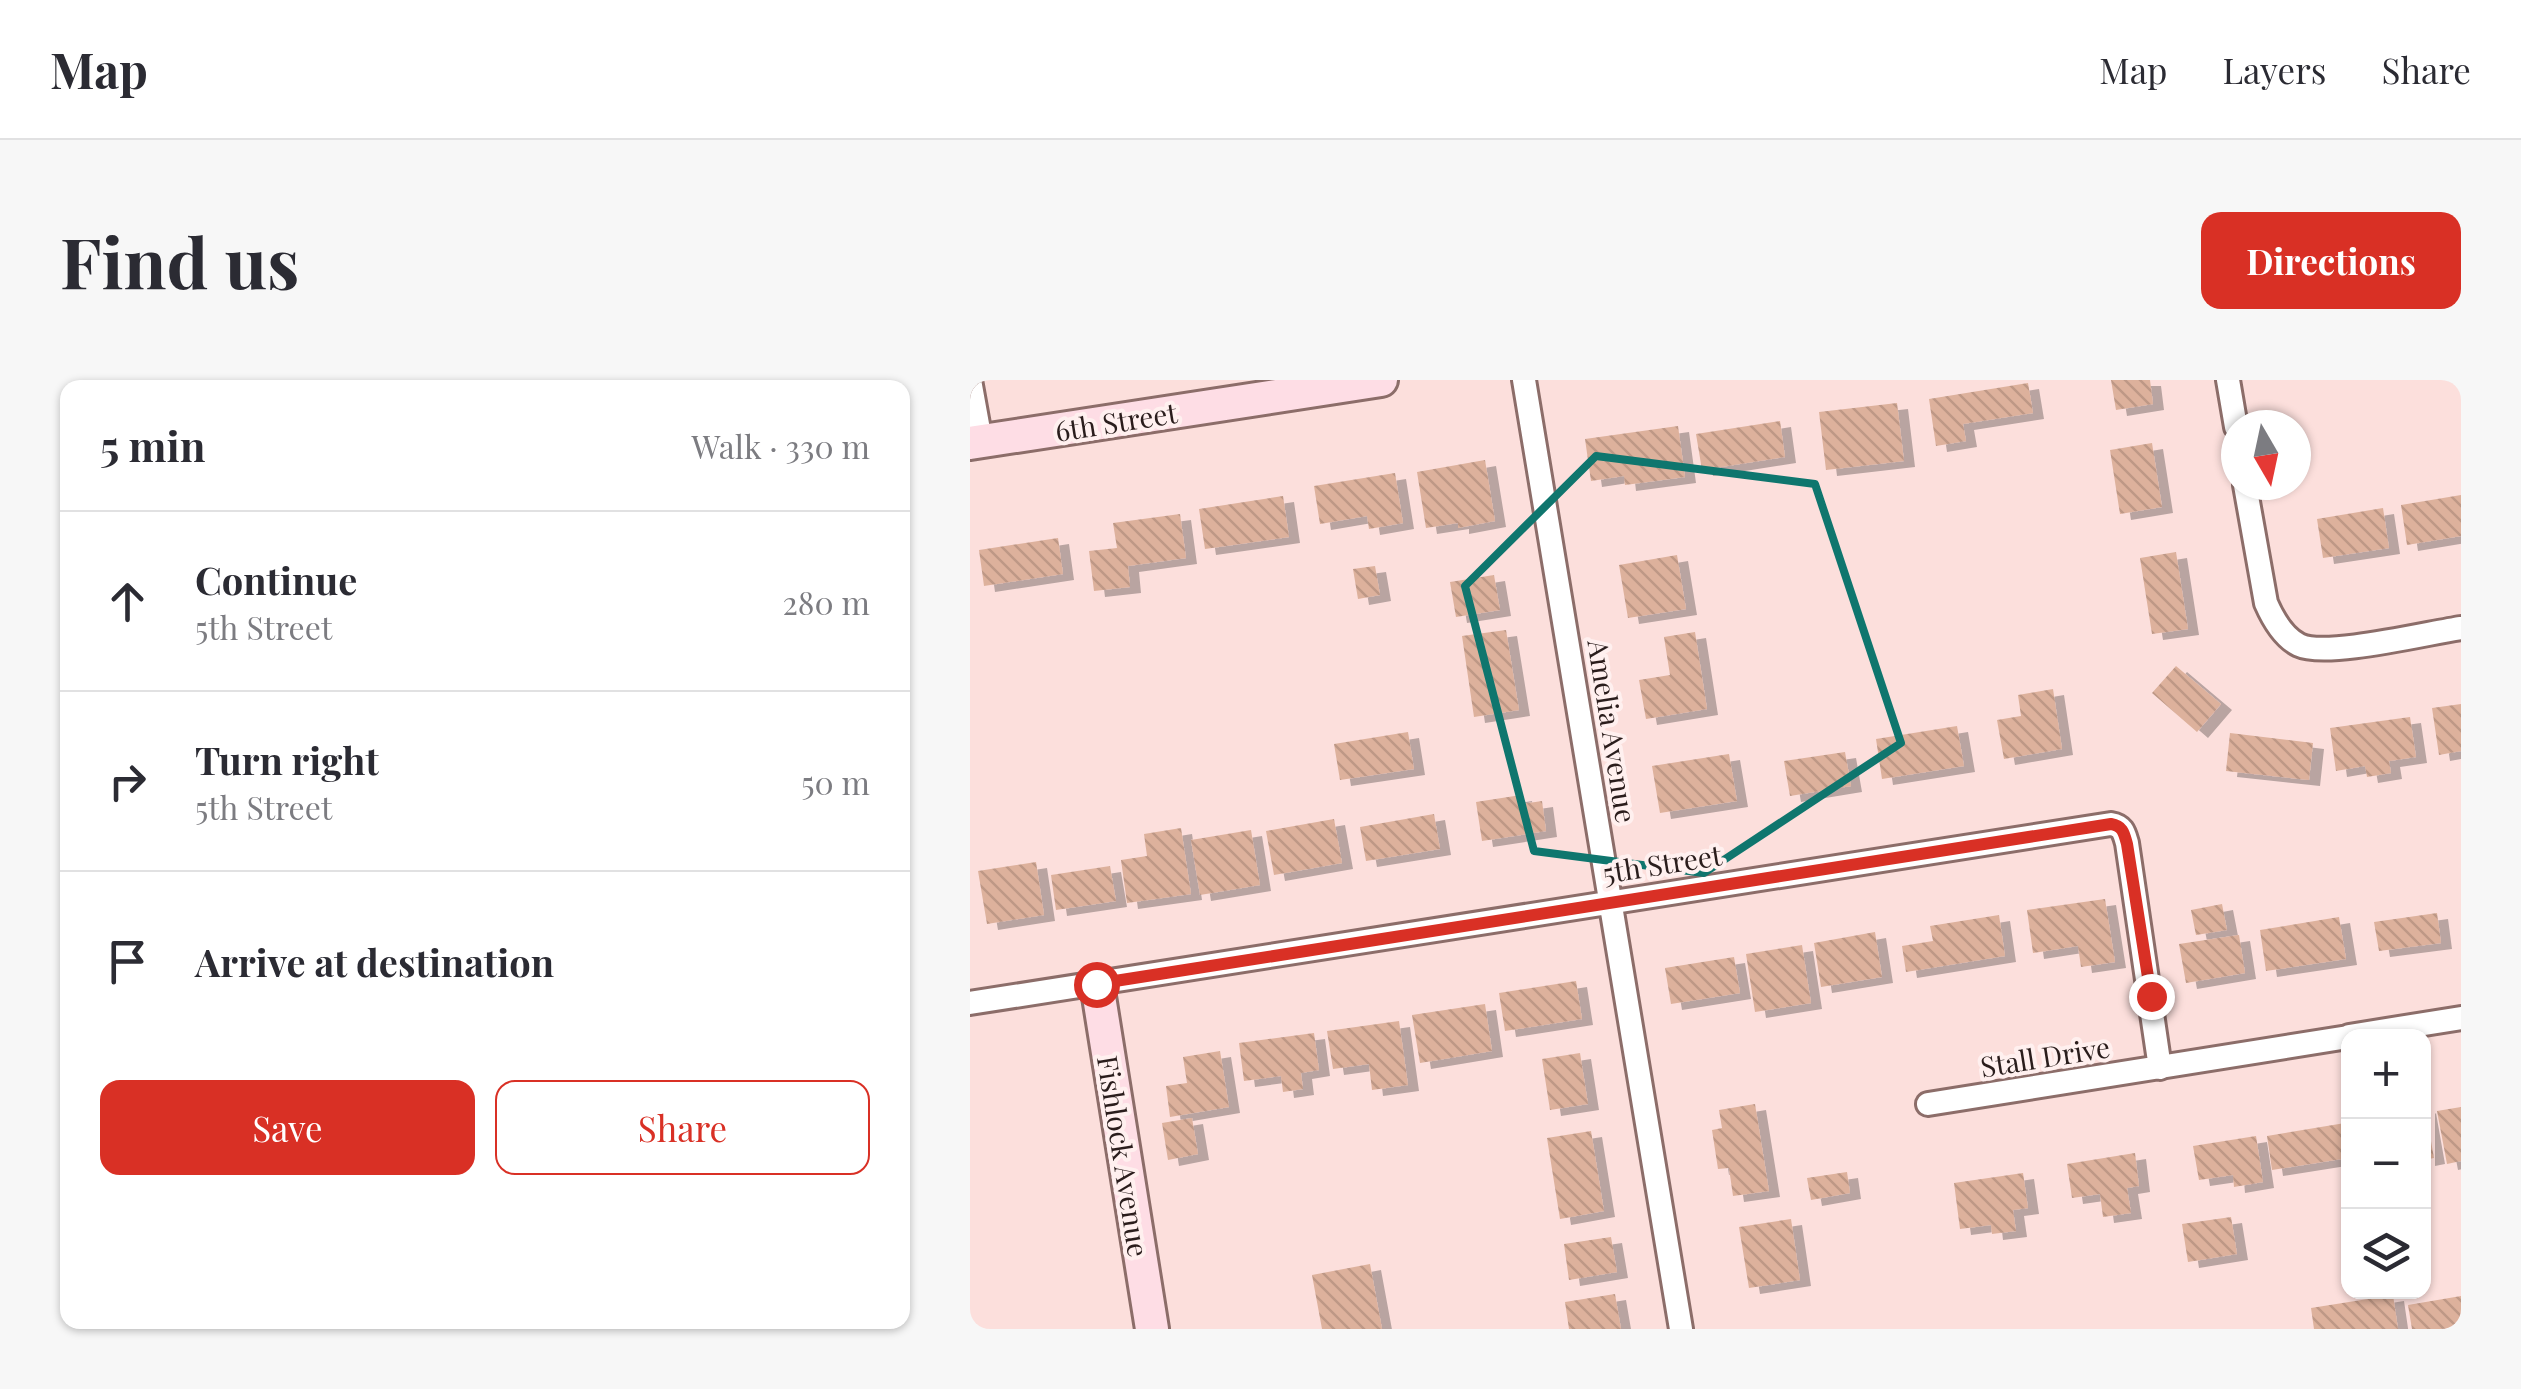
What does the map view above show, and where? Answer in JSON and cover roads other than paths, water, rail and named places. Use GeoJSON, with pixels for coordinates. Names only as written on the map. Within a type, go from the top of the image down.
{"type":"FeatureCollection","features":[{"type":"Feature","properties":{"kind":"street"},"geometry":{"type":"LineString","coordinates":[[970,380],[975,442]]}},
{"type":"Feature","properties":{"kind":"street","name":"6th Street"},"geometry":{"type":"LineString","coordinates":[[975,442],[1381,380]]}},
{"type":"Feature","properties":{"kind":"street","name":"Amelia Avenue"},"geometry":{"type":"LineString","coordinates":[[1524,380],[1681,1329]]}},
{"type":"Feature","properties":{"kind":"street"},"geometry":{"type":"LineString","coordinates":[[2228,380],[2233,410]]}},
{"type":"Feature","properties":{"kind":"street"},"geometry":{"type":"LineString","coordinates":[[2248,500],[2266,603],[2286,635],[2301,646],[2317,651],[2461,628]]}},
{"type":"Feature","properties":{"kind":"street","name":"5th Street"},"geometry":{"type":"LineString","coordinates":[[970,1003],[2118,825],[2127,844],[2160,1068]]}},
{"type":"Feature","properties":{"kind":"street","name":"Fishlock Avenue"},"geometry":{"type":"LineString","coordinates":[[1096,984],[1152,1329]]}},
{"type":"Feature","properties":{"kind":"street","name":"Stall Drive"},"geometry":{"type":"LineString","coordinates":[[2393,1029],[2461,1018]]}},
{"type":"Feature","properties":{"kind":"street","name":"Stall Drive"},"geometry":{"type":"LineString","coordinates":[[1928,1104],[2341,1037]]}}]}
